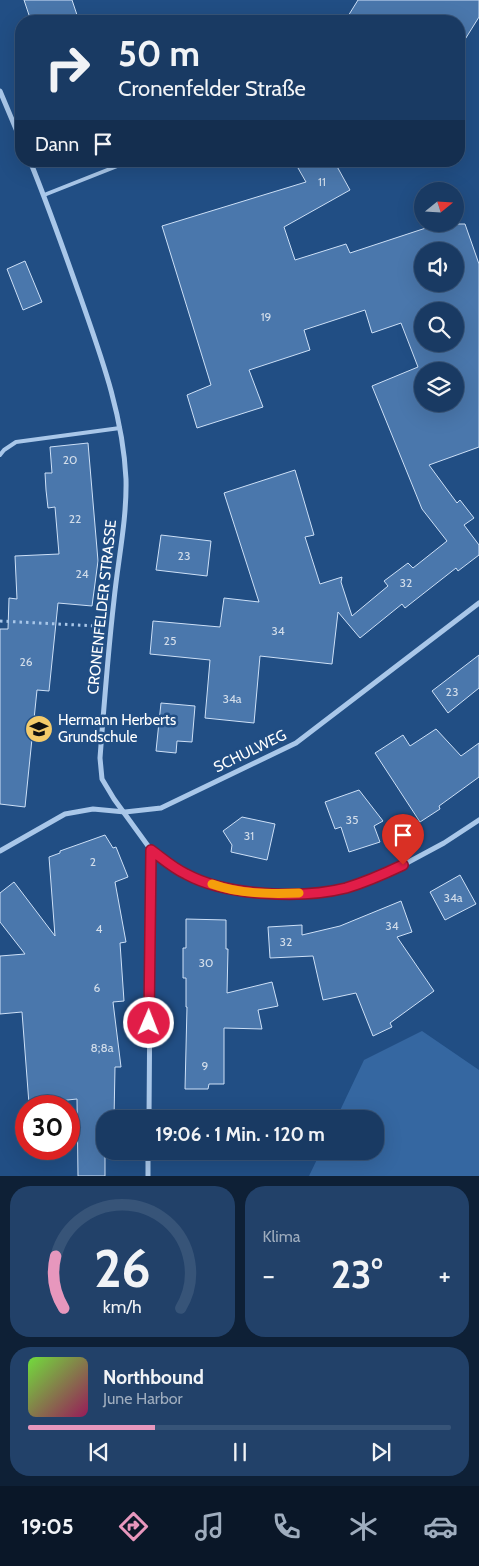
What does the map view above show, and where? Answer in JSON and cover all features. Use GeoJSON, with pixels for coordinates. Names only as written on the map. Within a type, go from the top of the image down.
{"type":"FeatureCollection","features":[{"type":"Feature","properties":{"kind":"street"},"geometry":{"type":"LineString","coordinates":[[0,91],[15,127]]}},
{"type":"Feature","properties":{"kind":"street","name":"CRONENFELDER STRASSE"},"geometry":{"type":"LineString","coordinates":[[32,167],[108,378],[120,428],[126,481],[125,518],[112,627],[100,758],[102,779],[114,799],[151,850],[186,874],[223,888],[254,892],[319,893],[346,888],[376,878],[444,843],[479,820]]}},
{"type":"Feature","properties":{"kind":"street","name":"SCHULWEG"},"geometry":{"type":"LineString","coordinates":[[0,851],[65,814],[93,809],[124,812],[160,808],[296,743],[479,603]]}},
{"type":"Feature","properties":{"kind":"street"},"geometry":{"type":"LineString","coordinates":[[149,1110],[151,850]]}},
{"type":"Feature","properties":{"kind":"street"},"geometry":{"type":"LineString","coordinates":[[148,1160],[148,1176]]}},
{"type":"Feature","properties":{"kind":"lane"},"geometry":{"type":"LineString","coordinates":[[44,195],[115,167]]}},
{"type":"Feature","properties":{"kind":"lane"},"geometry":{"type":"LineString","coordinates":[[0,455],[16,442],[120,428]]}},
{"type":"Feature","properties":{"kind":"path"},"geometry":{"type":"LineString","coordinates":[[0,620],[112,627]]}},
{"type":"Feature","properties":{"kind":"shaded area"},"geometry":{"type":"Polygon","coordinates":[[[422,1031],[479,1070],[479,1176],[309,1176],[317,1160],[384,1160],[384,1110],[340,1110],[364,1060],[422,1031]]]}},
{"type":"Feature","properties":{"kind":"building"},"geometry":{"type":"Polygon","coordinates":[[[24,0],[72,0],[77,15],[29,15],[24,0]]]}},
{"type":"Feature","properties":{"kind":"building"},"geometry":{"type":"Polygon","coordinates":[[[358,0],[479,0],[479,17],[465,39],[465,15],[349,15],[358,0]]]}},
{"type":"Feature","properties":{"kind":"building"},"geometry":{"type":"Polygon","coordinates":[[[297,167],[337,167],[350,190],[284,227],[295,260],[346,244],[350,253],[414,232],[464,232],[465,224],[479,264],[479,447],[429,465],[457,503],[460,500],[474,518],[464,525],[479,545],[479,555],[458,571],[456,568],[405,608],[402,604],[360,638],[338,612],[332,664],[260,656],[254,723],[205,718],[210,660],[150,654],[153,621],[220,627],[224,598],[259,602],[224,493],[295,470],[314,535],[305,537],[320,584],[342,577],[341,582],[352,616],[388,586],[384,581],[408,563],[413,568],[447,541],[422,509],[372,386],[414,369],[414,412],[464,412],[464,362],[416,362],[401,323],[372,333],[365,310],[304,330],[310,350],[249,370],[263,407],[197,428],[187,395],[211,385],[162,226],[306,182],[297,167]]]}},
{"type":"Feature","properties":{"kind":"building"},"geometry":{"type":"Polygon","coordinates":[[[25,261],[42,302],[23,310],[7,269],[25,261]]]}},
{"type":"Feature","properties":{"kind":"building"},"geometry":{"type":"Polygon","coordinates":[[[88,443],[98,561],[92,606],[58,603],[49,691],[37,690],[25,807],[0,804],[0,629],[8,629],[9,598],[17,599],[15,556],[59,554],[55,507],[48,508],[46,490],[45,473],[52,473],[50,447],[88,443]]]}},
{"type":"Feature","properties":{"kind":"building"},"geometry":{"type":"Polygon","coordinates":[[[161,535],[211,541],[207,576],[156,570],[161,535]]]}},
{"type":"Feature","properties":{"kind":"building"},"geometry":{"type":"Polygon","coordinates":[[[479,655],[479,688],[448,713],[432,691],[479,655]]]}},
{"type":"Feature","properties":{"kind":"building"},"geometry":{"type":"Polygon","coordinates":[[[161,703],[195,706],[192,742],[177,741],[176,753],[156,751],[161,703]]]}},
{"type":"Feature","properties":{"kind":"building"},"geometry":{"type":"Polygon","coordinates":[[[436,729],[461,756],[479,743],[479,777],[439,806],[440,809],[420,822],[375,753],[403,735],[410,746],[436,729]]]}},
{"type":"Feature","properties":{"kind":"building"},"geometry":{"type":"Polygon","coordinates":[[[359,790],[383,821],[374,826],[380,842],[349,852],[341,827],[335,829],[325,802],[359,790]]]}},
{"type":"Feature","properties":{"kind":"building"},"geometry":{"type":"Polygon","coordinates":[[[242,817],[275,824],[267,860],[231,852],[232,845],[223,831],[242,817]]]}},
{"type":"Feature","properties":{"kind":"building"},"geometry":{"type":"Polygon","coordinates":[[[105,835],[113,848],[116,847],[128,877],[115,882],[126,942],[120,943],[124,1001],[113,1002],[121,1067],[115,1067],[114,1110],[96,1110],[96,1160],[105,1160],[105,1176],[78,1176],[78,1160],[80,1160],[80,1095],[28,1095],[22,1012],[0,1014],[0,956],[25,954],[0,922],[0,893],[14,882],[55,936],[49,857],[60,853],[60,851],[105,835]]]}},
{"type":"Feature","properties":{"kind":"building"},"geometry":{"type":"Polygon","coordinates":[[[460,875],[476,904],[445,920],[430,892],[460,875]]]}},
{"type":"Feature","properties":{"kind":"building"},"geometry":{"type":"Polygon","coordinates":[[[401,901],[412,932],[397,937],[434,991],[390,1023],[392,1027],[373,1036],[356,993],[323,1000],[313,956],[270,958],[268,927],[302,925],[302,935],[340,926],[401,901]]]}},
{"type":"Feature","properties":{"kind":"building"},"geometry":{"type":"Polygon","coordinates":[[[186,919],[226,920],[226,949],[228,949],[227,993],[272,982],[278,1006],[258,1010],[262,1029],[224,1028],[224,1084],[209,1084],[208,1089],[185,1089],[187,1007],[186,978],[183,978],[183,948],[186,948],[186,919]]]}},
{"type":"Feature","properties":{"kind":"slow traffic"},"geometry":{"type":"LineString","coordinates":[[212,884],[223,888],[254,892],[299,893]]}},
{"type":"Feature","properties":{"kind":"place","name":"Hermann Herberts Grundschule"},"geometry":{"type":"Point","coordinates":[39,729]}},
{"type":"Feature","properties":{"kind":"route"},"geometry":{"type":"LineString","coordinates":[[149,1023],[151,850],[186,874],[223,888],[284,894],[319,893],[346,888],[376,878],[403,865]]}}]}
